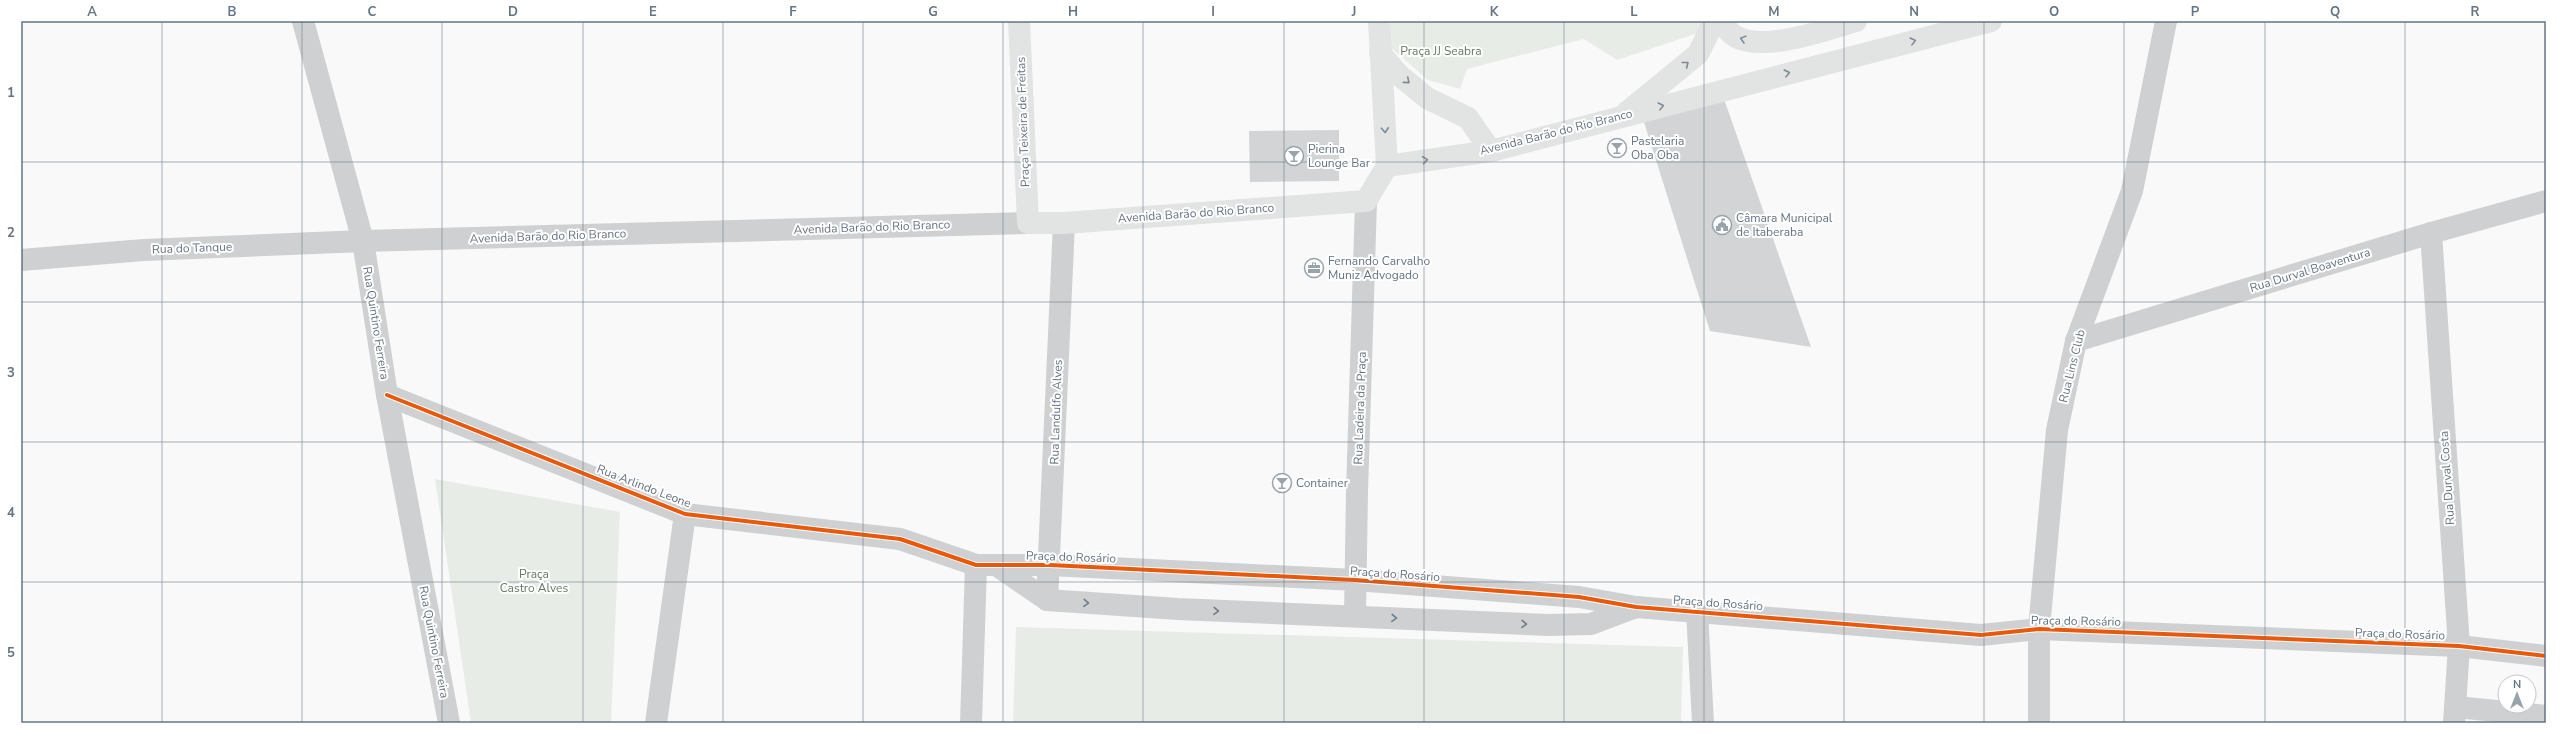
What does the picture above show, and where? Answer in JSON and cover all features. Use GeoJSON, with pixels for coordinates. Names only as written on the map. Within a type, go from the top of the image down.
{"type":"FeatureCollection","features":[{"type":"Feature","properties":{"kind":"street","name":"Rua Quintino Ferreira"},"geometry":{"type":"LineString","coordinates":[[303,21],[363,241],[387,395],[449,723]]}},
{"type":"Feature","properties":{"kind":"street","name":"Praça Teixeira de Freitas"},"geometry":{"type":"LineString","coordinates":[[1019,21],[1028,223]]}},
{"type":"Feature","properties":{"kind":"street"},"geometry":{"type":"LineString","coordinates":[[1366,201],[1387,166],[1379,21]]}},
{"type":"Feature","properties":{"kind":"street"},"geometry":{"type":"LineString","coordinates":[[1623,115],[1698,54],[1709,32],[1711,21]]}},
{"type":"Feature","properties":{"kind":"street"},"geometry":{"type":"LineString","coordinates":[[1723,21],[1737,38],[1762,43],[1795,38],[1856,21]]}},
{"type":"Feature","properties":{"kind":"street","name":"Avenida Barão do Rio Branco"},"geometry":{"type":"LineString","coordinates":[[1387,166],[1490,151],[1623,115],[1991,21]]}},
{"type":"Feature","properties":{"kind":"street","name":"Rua Lins Club"},"geometry":{"type":"LineString","coordinates":[[2039,723],[2040,629],[2057,430],[2076,341],[2132,191],[2166,21]]}},
{"type":"Feature","properties":{"kind":"street"},"geometry":{"type":"LineString","coordinates":[[1380,53],[1399,75],[1426,98],[1468,118],[1490,151]]}},
{"type":"Feature","properties":{"kind":"street","name":"Avenida Barão do Rio Branco"},"geometry":{"type":"LineString","coordinates":[[363,241],[1064,223],[1366,201]]}},
{"type":"Feature","properties":{"kind":"street","name":"Rua Ladeira da Praça"},"geometry":{"type":"LineString","coordinates":[[1355,616],[1366,201]]}},
{"type":"Feature","properties":{"kind":"street","name":"Rua Durval Boaventura"},"geometry":{"type":"LineString","coordinates":[[2076,341],[2431,233],[2546,201]]}},
{"type":"Feature","properties":{"kind":"street","name":"Rua Landulfo Alves"},"geometry":{"type":"LineString","coordinates":[[1047,600],[1050,565],[1064,223]]}},
{"type":"Feature","properties":{"kind":"street","name":"Rua Durval Costa"},"geometry":{"type":"LineString","coordinates":[[2431,233],[2459,646],[2455,715]]}},
{"type":"Feature","properties":{"kind":"street","name":"Rua do Tanque"},"geometry":{"type":"LineString","coordinates":[[21,260],[144,250],[363,241]]}},
{"type":"Feature","properties":{"kind":"street","name":"Rua Arlindo Leone"},"geometry":{"type":"LineString","coordinates":[[387,395],[685,514],[900,539],[986,565]]}},
{"type":"Feature","properties":{"kind":"street"},"geometry":{"type":"LineString","coordinates":[[656,723],[685,514]]}},
{"type":"Feature","properties":{"kind":"street"},"geometry":{"type":"LineString","coordinates":[[971,723],[986,565],[1047,600]]}},
{"type":"Feature","properties":{"kind":"street","name":"Praça do Rosário"},"geometry":{"type":"LineString","coordinates":[[986,565],[1050,565],[1355,580],[1580,597],[1636,607],[1981,635],[2040,629],[2459,646],[2546,656]]}},
{"type":"Feature","properties":{"kind":"street","name":"Praça do Rosário"},"geometry":{"type":"LineString","coordinates":[[1047,600],[1178,609],[1507,624],[1591,624],[1636,607]]}},
{"type":"Feature","properties":{"kind":"street","name":"Praça do Rosário"},"geometry":{"type":"LineString","coordinates":[[1697,611],[1703,723]]}},
{"type":"Feature","properties":{"kind":"street"},"geometry":{"type":"LineString","coordinates":[[2455,715],[2546,716]]}},
{"type":"Feature","properties":{"kind":"green space","name":"Praça JJ Seabra"},"geometry":{"type":"Polygon","coordinates":[[[1389,21],[1699,21],[1698,33],[1617,60],[1584,39],[1467,69],[1460,89],[1428,80],[1389,46],[1389,21]]]}},
{"type":"Feature","properties":{"kind":"green space","name":"Praça Castro Alves"},"geometry":{"type":"Polygon","coordinates":[[[435,479],[620,512],[611,723],[471,723],[435,479]]]}},
{"type":"Feature","properties":{"kind":"green space"},"geometry":{"type":"Polygon","coordinates":[[[1016,627],[1683,647],[1681,723],[1013,723],[1016,627]]]}},
{"type":"Feature","properties":{"kind":"building","name":"Câmara Municipal de Itaberaba"},"geometry":{"type":"Polygon","coordinates":[[[1724,99],[1811,347],[1710,331],[1643,119],[1724,99]]]}},
{"type":"Feature","properties":{"kind":"building","name":"Pierina Lounge Bar"},"geometry":{"type":"Polygon","coordinates":[[[1339,130],[1339,181],[1250,182],[1249,131],[1339,130]]]}},
{"type":"Feature","properties":{"kind":"cycle path"},"geometry":{"type":"LineString","coordinates":[[387,395],[685,514],[900,539],[976,565],[1050,565],[1355,580],[1579,597],[1636,607],[1981,635],[2039,629],[2459,646],[2546,656]]}},
{"type":"Feature","properties":{"kind":"place","name":"Pastelaria Oba Oba"},"geometry":{"type":"Point","coordinates":[1617,148]}},
{"type":"Feature","properties":{"kind":"place","name":"Pierina Lounge Bar"},"geometry":{"type":"Point","coordinates":[1294,156]}},
{"type":"Feature","properties":{"kind":"place","name":"Câmara Municipal de Itaberaba"},"geometry":{"type":"Point","coordinates":[1722,225]}},
{"type":"Feature","properties":{"kind":"place","name":"Fernando Carvalho Muniz Advogado"},"geometry":{"type":"Point","coordinates":[1314,268]}},
{"type":"Feature","properties":{"kind":"place","name":"Container"},"geometry":{"type":"Point","coordinates":[1282,483]}}]}
